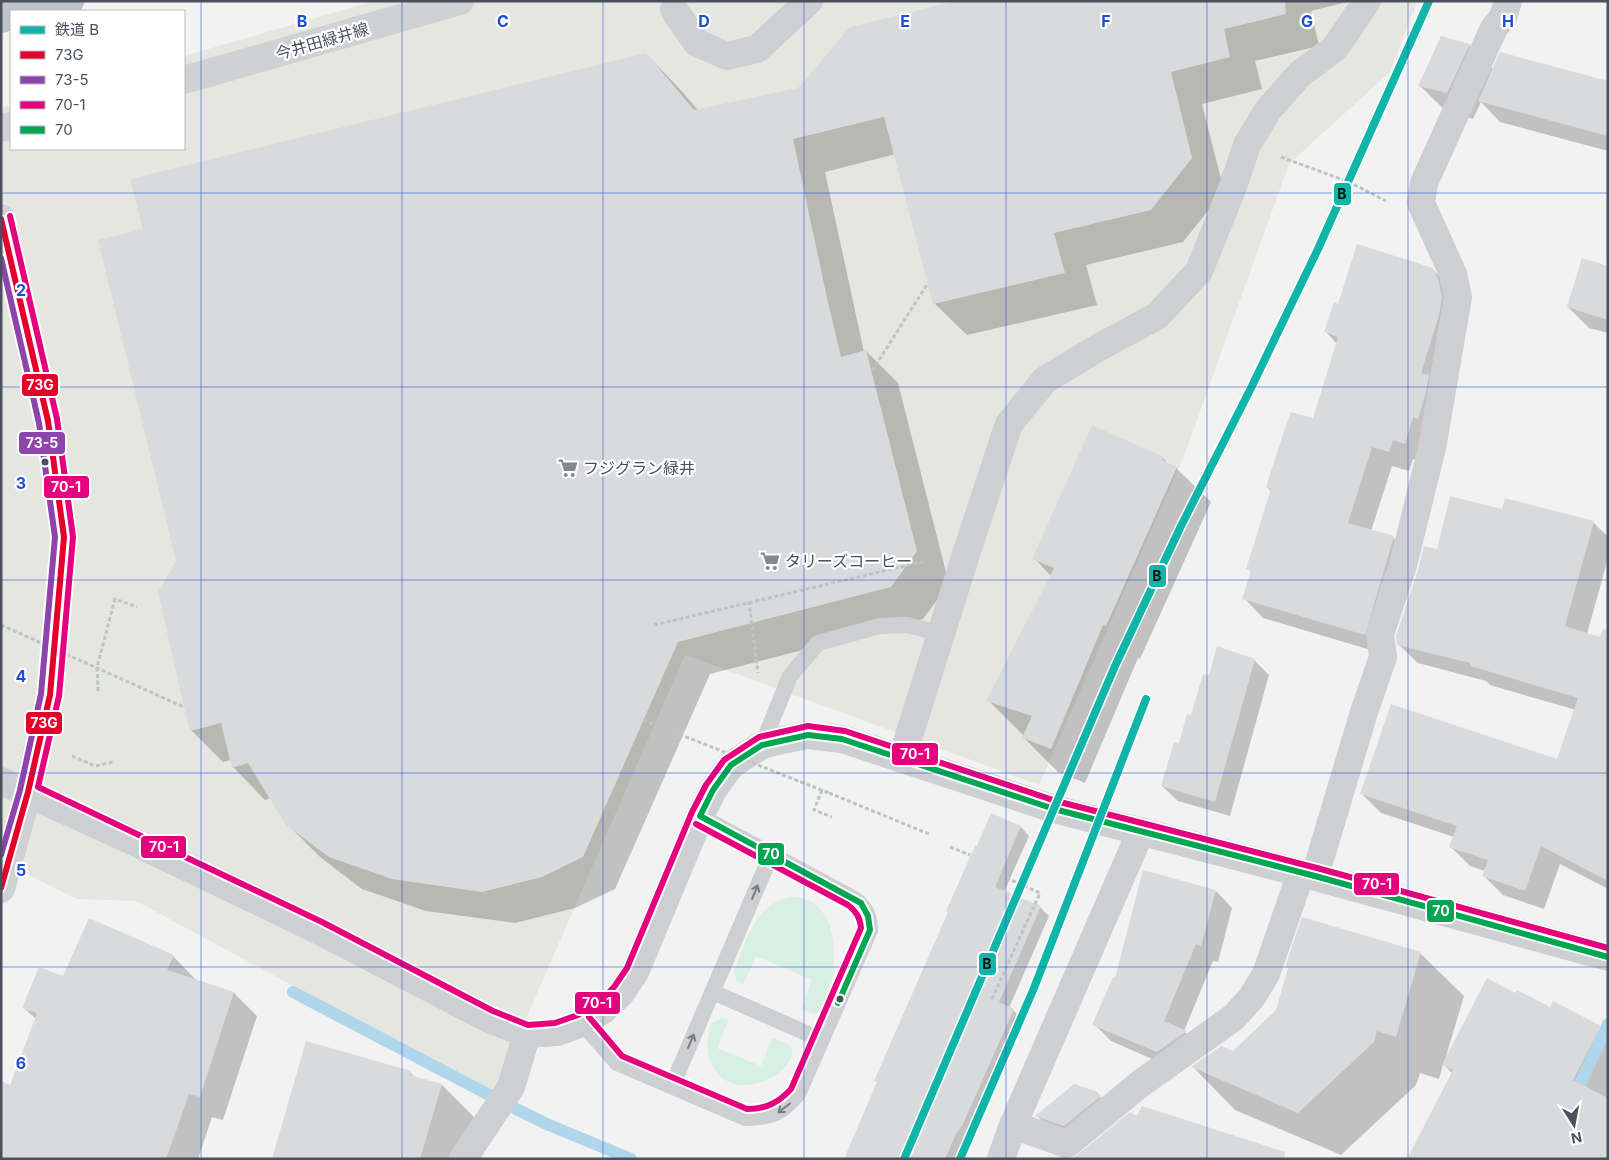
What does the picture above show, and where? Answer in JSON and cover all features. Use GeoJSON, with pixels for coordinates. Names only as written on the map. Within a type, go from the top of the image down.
{"type":"FeatureCollection","features":[{"type":"Feature","properties":{"kind":"highway"},"geometry":{"type":"LineString","coordinates":[[32,10],[69,1]]}},
{"type":"Feature","properties":{"kind":"main road","name":"今井田緑井線"},"geometry":{"type":"LineString","coordinates":[[185,80],[460,1]]}},
{"type":"Feature","properties":{"kind":"main road"},"geometry":{"type":"LineString","coordinates":[[1,218],[48,421],[64,538],[50,694],[28,792],[1,889]]}},
{"type":"Feature","properties":{"kind":"street"},"geometry":{"type":"LineString","coordinates":[[671,4],[697,43],[727,56],[757,49],[809,1]]}},
{"type":"Feature","properties":{"kind":"street"},"geometry":{"type":"LineString","coordinates":[[902,758],[1009,424],[1045,380],[1096,349],[1157,316],[1199,271],[1232,189],[1247,145],[1268,110],[1300,74],[1335,48],[1367,1]]}},
{"type":"Feature","properties":{"kind":"street"},"geometry":{"type":"LineString","coordinates":[[1013,1125],[1067,1144],[1140,1084],[1234,1017],[1252,997],[1266,974],[1308,874],[1383,657],[1380,634],[1402,565],[1432,448],[1458,297],[1453,274],[1421,203],[1424,184],[1508,1]]}},
{"type":"Feature","properties":{"kind":"street"},"geometry":{"type":"LineString","coordinates":[[1,781],[28,792],[318,930],[489,1019],[527,1034],[557,1032],[582,1023],[603,1010],[621,993],[635,972],[700,816],[714,790],[732,765],[762,745],[808,735],[842,739],[1054,809],[1308,874],[1608,957]]}},
{"type":"Feature","properties":{"kind":"street"},"geometry":{"type":"LineString","coordinates":[[1001,1159],[1013,1125],[1142,831]]}},
{"type":"Feature","properties":{"kind":"street"},"geometry":{"type":"LineString","coordinates":[[463,1159],[511,1087],[527,1034]]}},
{"type":"Feature","properties":{"kind":"lane"},"geometry":{"type":"LineString","coordinates":[[762,745],[790,676],[818,643],[880,626],[907,625],[942,634]]}},
{"type":"Feature","properties":{"kind":"lane"},"geometry":{"type":"LineString","coordinates":[[582,1023],[617,1063],[745,1118],[760,1118],[774,1115],[788,1106],[798,1094],[870,930],[867,912],[853,898],[700,816]]}},
{"type":"Feature","properties":{"kind":"lane"},"geometry":{"type":"LineString","coordinates":[[672,1086],[771,855]]}},
{"type":"Feature","properties":{"kind":"lane"},"geometry":{"type":"LineString","coordinates":[[713,992],[822,1040]]}},
{"type":"Feature","properties":{"kind":"path"},"geometry":{"type":"LineString","coordinates":[[1277,156],[1349,182],[1383,200],[1421,203]]}},
{"type":"Feature","properties":{"kind":"path"},"geometry":{"type":"LineString","coordinates":[[872,371],[928,283]]}},
{"type":"Feature","properties":{"kind":"path"},"geometry":{"type":"LineString","coordinates":[[654,625],[749,601],[967,552]]}},
{"type":"Feature","properties":{"kind":"path"},"geometry":{"type":"LineString","coordinates":[[98,691],[97,667],[115,599],[137,607]]}},
{"type":"Feature","properties":{"kind":"path"},"geometry":{"type":"LineString","coordinates":[[749,601],[758,675]]}},
{"type":"Feature","properties":{"kind":"path"},"geometry":{"type":"LineString","coordinates":[[1,625],[184,707]]}},
{"type":"Feature","properties":{"kind":"path"},"geometry":{"type":"LineString","coordinates":[[673,733],[689,718]]}},
{"type":"Feature","properties":{"kind":"path"},"geometry":{"type":"LineString","coordinates":[[643,720],[829,792],[928,834]]}},
{"type":"Feature","properties":{"kind":"path"},"geometry":{"type":"LineString","coordinates":[[647,812],[678,734]]}},
{"type":"Feature","properties":{"kind":"path"},"geometry":{"type":"LineString","coordinates":[[95,766],[113,762]]}},
{"type":"Feature","properties":{"kind":"path"},"geometry":{"type":"LineString","coordinates":[[822,790],[814,810],[832,817]]}},
{"type":"Feature","properties":{"kind":"path"},"geometry":{"type":"LineString","coordinates":[[950,847],[970,855]]}},
{"type":"Feature","properties":{"kind":"path"},"geometry":{"type":"LineString","coordinates":[[992,999],[1040,894],[1000,875]]}},
{"type":"Feature","properties":{"kind":"shaded area"},"geometry":{"type":"Polygon","coordinates":[[[375,1],[1417,1],[1390,72],[1289,164],[1184,456],[1039,785],[685,655],[493,1094],[136,901],[77,899],[1,861],[1,108],[10,105],[10,150],[185,150],[185,56],[375,1]]]}},
{"type":"Feature","properties":{"kind":"green space"},"geometry":{"type":"Polygon","coordinates":[[[794,897],[807,900],[816,905],[827,919],[832,933],[834,958],[831,986],[822,1008],[814,1014],[801,1010],[812,980],[756,956],[743,985],[736,980],[734,971],[748,935],[761,914],[781,900],[794,897]]]}},
{"type":"Feature","properties":{"kind":"green space"},"geometry":{"type":"Polygon","coordinates":[[[721,1018],[729,1019],[717,1048],[761,1066],[772,1038],[790,1046],[792,1054],[788,1064],[779,1073],[752,1085],[737,1085],[723,1078],[712,1065],[708,1049],[708,1039],[712,1023],[721,1018]]]}},
{"type":"Feature","properties":{"kind":"building"},"geometry":{"type":"Polygon","coordinates":[[[956,1],[1285,1],[1286,14],[1224,29],[1230,57],[1171,72],[1192,158],[1151,210],[1054,233],[1065,273],[933,304],[884,117],[793,139],[841,357],[866,350],[917,551],[891,587],[678,642],[583,857],[542,877],[482,892],[392,879],[329,857],[286,825],[248,763],[232,768],[221,723],[190,731],[184,707],[158,592],[176,561],[98,240],[143,229],[130,179],[646,53],[694,110],[798,88],[850,27],[956,1]]]}},
{"type":"Feature","properties":{"kind":"building"},"geometry":{"type":"Polygon","coordinates":[[[1441,36],[1470,44],[1447,93],[1418,86],[1441,36]]]}},
{"type":"Feature","properties":{"kind":"building"},"geometry":{"type":"Polygon","coordinates":[[[1500,52],[1608,81],[1608,136],[1478,101],[1500,52]]]}},
{"type":"Feature","properties":{"kind":"building"},"geometry":{"type":"Polygon","coordinates":[[[1357,244],[1433,268],[1438,279],[1442,297],[1439,315],[1421,373],[1429,375],[1418,419],[1413,417],[1405,444],[1393,440],[1389,452],[1372,447],[1348,523],[1394,536],[1365,635],[1242,599],[1251,571],[1246,569],[1271,489],[1266,487],[1284,431],[1291,412],[1313,418],[1338,337],[1324,332],[1334,302],[1338,304],[1357,244]]]}},
{"type":"Feature","properties":{"kind":"building"},"geometry":{"type":"Polygon","coordinates":[[[1582,258],[1608,266],[1608,320],[1567,307],[1582,258]]]}},
{"type":"Feature","properties":{"kind":"building"},"geometry":{"type":"Polygon","coordinates":[[[1092,425],[1164,457],[1162,460],[1177,467],[1106,626],[1103,625],[1051,749],[1022,738],[1032,716],[986,701],[1054,568],[1032,559],[1092,425]]]}},
{"type":"Feature","properties":{"kind":"building"},"geometry":{"type":"Polygon","coordinates":[[[1450,496],[1502,509],[1505,498],[1594,521],[1565,626],[1600,637],[1603,629],[1608,630],[1608,881],[1541,846],[1525,891],[1482,876],[1488,860],[1449,847],[1457,826],[1360,794],[1391,704],[1557,759],[1578,698],[1470,666],[1470,663],[1397,645],[1396,636],[1424,546],[1437,549],[1450,496]]]}},
{"type":"Feature","properties":{"kind":"building"},"geometry":{"type":"Polygon","coordinates":[[[1217,646],[1255,659],[1215,802],[1161,786],[1174,742],[1179,743],[1187,714],[1191,715],[1203,674],[1209,675],[1217,646]]]}},
{"type":"Feature","properties":{"kind":"building"},"geometry":{"type":"Polygon","coordinates":[[[991,813],[1021,826],[995,887],[1041,906],[999,1002],[1014,1009],[963,1124],[956,1134],[945,1159],[844,1159],[877,1082],[874,1081],[948,912],[946,911],[991,813]]]}},
{"type":"Feature","properties":{"kind":"building"},"geometry":{"type":"Polygon","coordinates":[[[1143,870],[1216,890],[1201,946],[1196,944],[1164,1021],[1187,1031],[1157,1052],[1092,1025],[1113,977],[1115,978],[1143,870]]]}},
{"type":"Feature","properties":{"kind":"building"},"geometry":{"type":"Polygon","coordinates":[[[1302,917],[1421,952],[1396,1037],[1377,1031],[1374,1042],[1298,1113],[1191,1067],[1221,1046],[1233,1051],[1276,1010],[1288,968],[1285,967],[1302,917]]]}},
{"type":"Feature","properties":{"kind":"building"},"geometry":{"type":"Polygon","coordinates":[[[89,918],[174,955],[167,970],[234,992],[200,1097],[189,1094],[166,1159],[1,1159],[1,1081],[10,1085],[37,1013],[22,1008],[39,967],[63,976],[89,918]]]}},
{"type":"Feature","properties":{"kind":"building"},"geometry":{"type":"Polygon","coordinates":[[[1487,978],[1515,993],[1517,990],[1550,1007],[1553,1001],[1601,1026],[1573,1080],[1608,1098],[1608,1159],[1407,1159],[1453,1070],[1442,1065],[1487,978]]]}},
{"type":"Feature","properties":{"kind":"building"},"geometry":{"type":"Polygon","coordinates":[[[306,1041],[411,1071],[410,1075],[442,1084],[420,1159],[272,1159],[306,1041]]]}},
{"type":"Feature","properties":{"kind":"building"},"geometry":{"type":"Polygon","coordinates":[[[1074,1084],[1096,1091],[1101,1096],[1064,1126],[1035,1116],[1074,1084]]]}},
{"type":"Feature","properties":{"kind":"building"},"geometry":{"type":"Polygon","coordinates":[[[1142,1106],[1285,1152],[1284,1159],[1072,1159],[1130,1112],[1137,1116],[1142,1106]]]}},
{"type":"Feature","properties":{"kind":"waterway"},"geometry":{"type":"LineString","coordinates":[[293,992],[491,1096]]}},
{"type":"Feature","properties":{"kind":"waterway"},"geometry":{"type":"LineString","coordinates":[[1574,1097],[1608,1024]]}},
{"type":"Feature","properties":{"kind":"waterway"},"geometry":{"type":"LineString","coordinates":[[516,1109],[549,1125],[631,1159]]}},
{"type":"Feature","properties":{"kind":"rail line","name":"B"},"geometry":{"type":"LineString","coordinates":[[904,1159],[1115,666],[1181,526],[1251,388],[1318,249],[1429,1]]}},
{"type":"Feature","properties":{"kind":"rail line","name":"B"},"geometry":{"type":"LineString","coordinates":[[960,1159],[1034,988],[1146,699]]}},
{"type":"Feature","properties":{"kind":"transit line","name":"70-1"},"geometry":{"type":"LineString","coordinates":[[10,216],[57,419],[73,537],[59,696],[38,787],[322,922],[493,1011],[528,1025],[555,1023],[578,1015],[598,1003],[614,987],[627,968],[692,812],[706,785],[724,760],[759,737],[808,726],[845,731],[1056,801],[1317,868],[1608,948]]}},
{"type":"Feature","properties":{"kind":"transit line","name":"73G"},"geometry":{"type":"LineString","coordinates":[[1,219],[48,421],[64,537],[50,695],[28,792],[1,888]]}},
{"type":"Feature","properties":{"kind":"transit line","name":"73-5"},"geometry":{"type":"LineString","coordinates":[[1,258],[39,423],[55,537],[41,694],[20,790],[1,855]]}},
{"type":"Feature","properties":{"kind":"transit line","name":"70"},"geometry":{"type":"LineString","coordinates":[[838,1003],[870,930],[868,916],[861,903],[700,816],[713,790],[731,765],[762,745],[808,735],[842,739],[1054,809],[1315,876],[1608,957]]}},
{"type":"Feature","properties":{"kind":"transit line","name":"70-1"},"geometry":{"type":"LineString","coordinates":[[589,1017],[622,1056],[747,1109],[760,1108],[771,1104],[791,1089],[861,928],[859,918],[848,905],[696,824]]}},
{"type":"Feature","properties":{"kind":"place","name":"フジグラン緑井"},"geometry":{"type":"Point","coordinates":[568,468]}},
{"type":"Feature","properties":{"kind":"place","name":"タリーズコーヒー"},"geometry":{"type":"Point","coordinates":[770,561]}}]}
